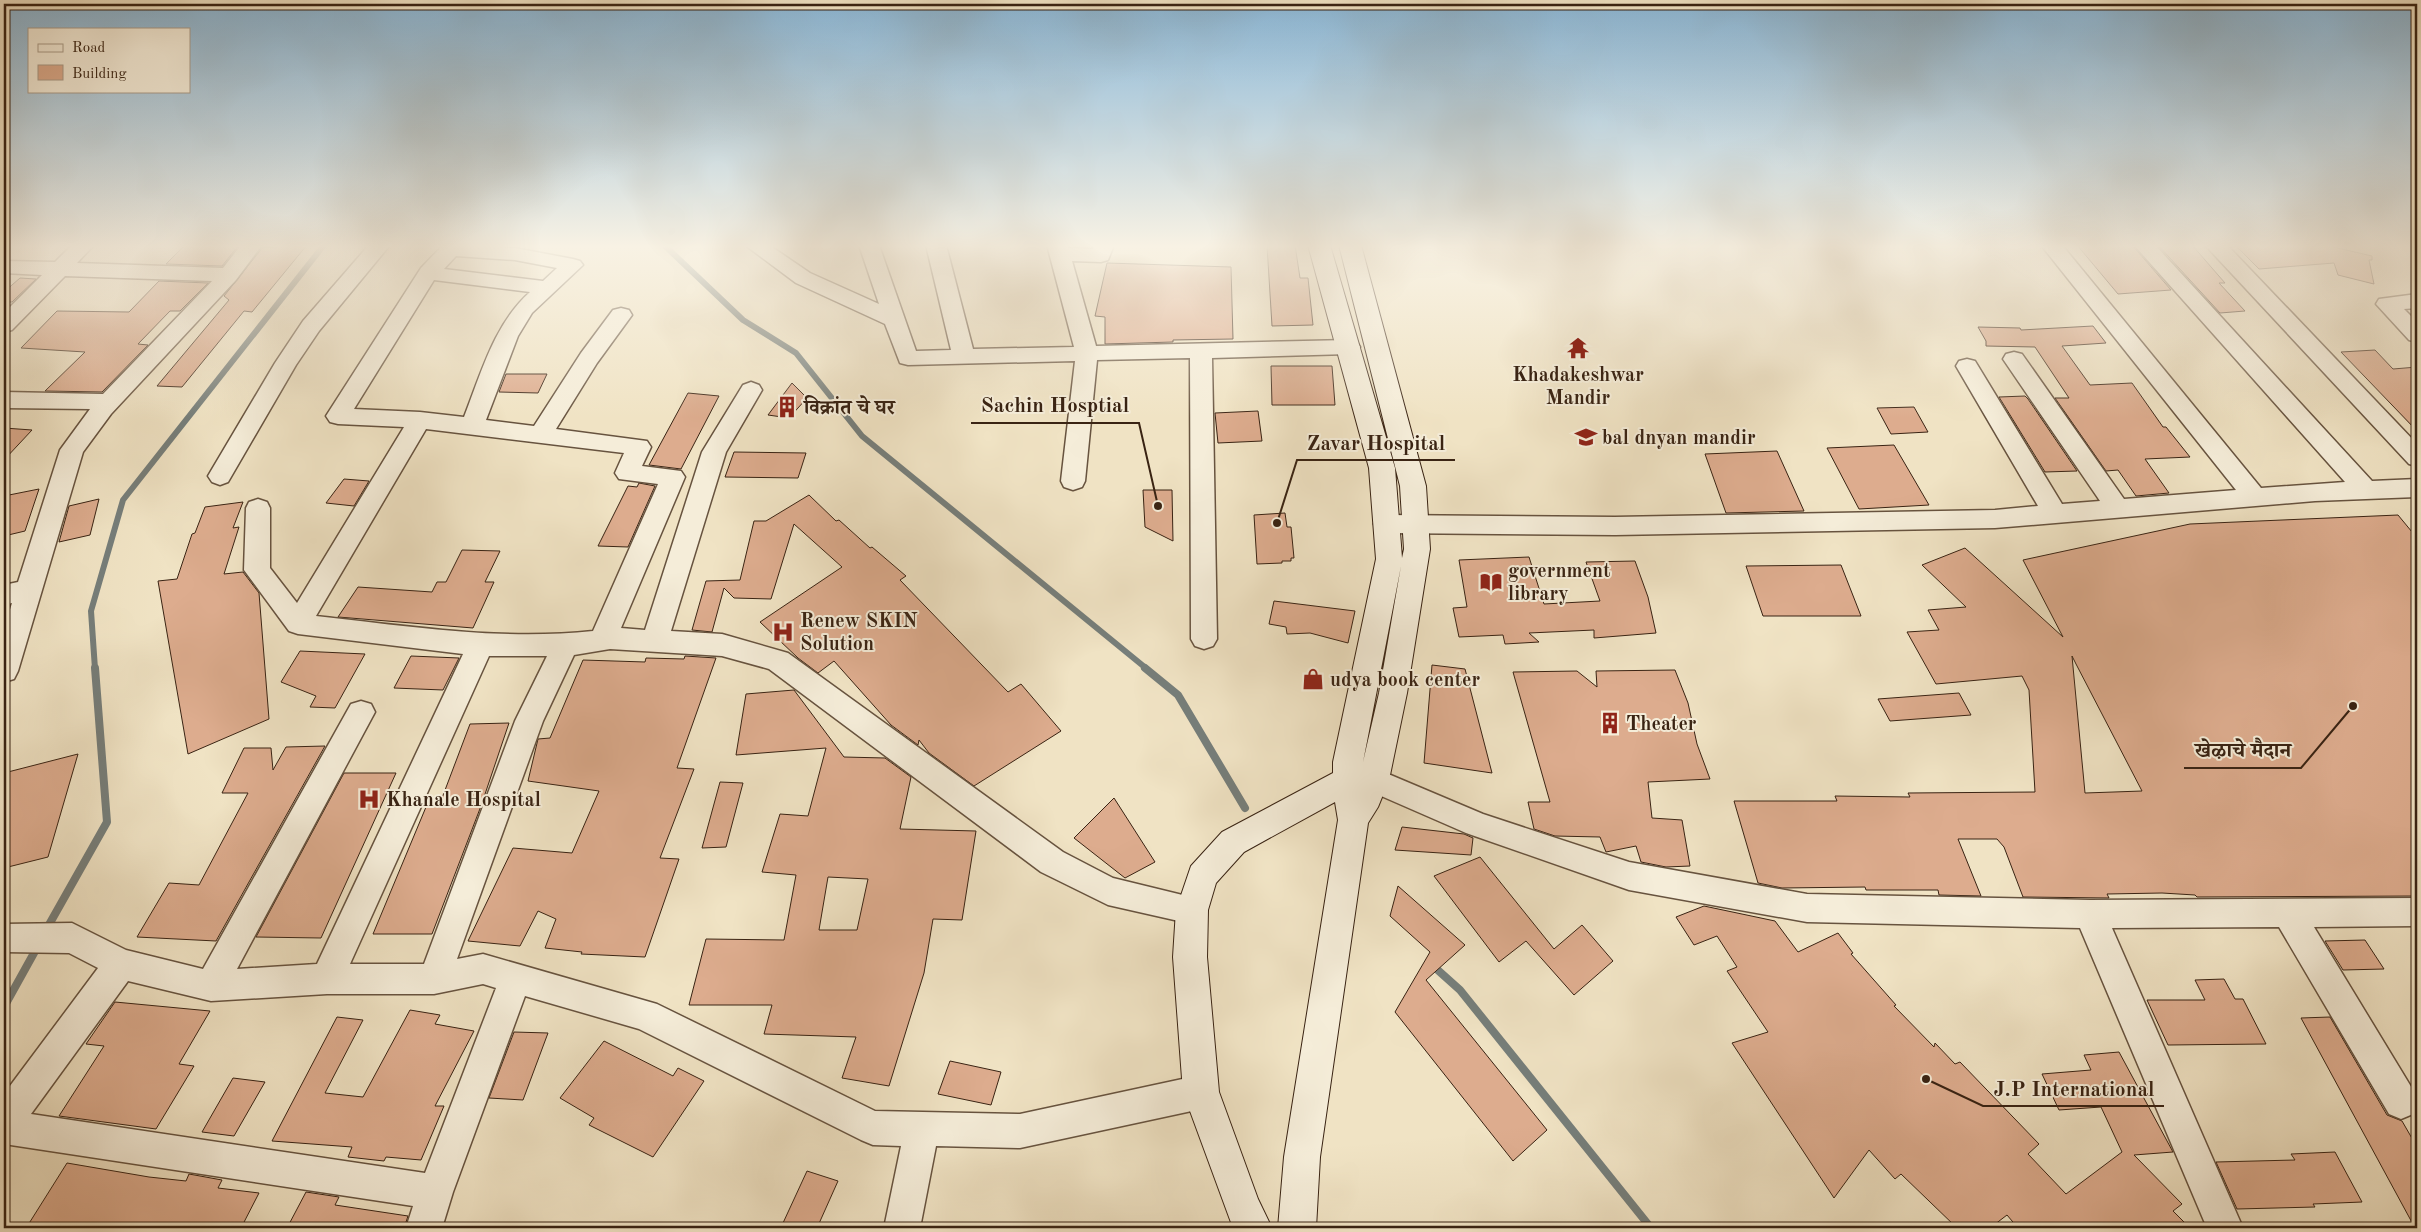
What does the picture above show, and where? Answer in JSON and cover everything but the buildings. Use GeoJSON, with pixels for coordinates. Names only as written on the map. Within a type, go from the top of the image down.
{"type":"FeatureCollection","features":[{"type":"Feature","properties":{"kind":"street"},"geometry":{"type":"LineString","coordinates":[[4,325],[27,302]]}},
{"type":"Feature","properties":{"kind":"street"},"geometry":{"type":"LineString","coordinates":[[4,671],[72,450],[108,402],[204,302]]}},
{"type":"Feature","properties":{"kind":"street"},"geometry":{"type":"LineString","coordinates":[[220,476],[296,348],[311,326],[331,302]]}},
{"type":"Feature","properties":{"kind":"street"},"geometry":{"type":"LineString","coordinates":[[409,302],[338,416],[420,420],[541,433],[639,447],[627,473],[673,477],[602,641]]}},
{"type":"Feature","properties":{"kind":"street"},"geometry":{"type":"LineString","coordinates":[[472,426],[507,336],[524,309],[531,302]]}},
{"type":"Feature","properties":{"kind":"street"},"geometry":{"type":"LineString","coordinates":[[857,302],[895,320]]}},
{"type":"Feature","properties":{"kind":"street"},"geometry":{"type":"LineString","coordinates":[[889,302],[908,358],[1349,347]]}},
{"type":"Feature","properties":{"kind":"street"},"geometry":{"type":"LineString","coordinates":[[950,302],[964,357]]}},
{"type":"Feature","properties":{"kind":"street"},"geometry":{"type":"LineString","coordinates":[[1073,302],[1087,354],[1073,481]]}},
{"type":"Feature","properties":{"kind":"street"},"geometry":{"type":"LineString","coordinates":[[1297,1228],[1302,1157],[1353,820],[1367,798],[1361,780],[1348,762],[1361,690],[1389,559],[1382,468],[1336,302]]}},
{"type":"Feature","properties":{"kind":"street"},"geometry":{"type":"LineString","coordinates":[[1254,1228],[1243,1209],[1201,1092],[1190,957],[1192,910],[1202,876],[1233,842],[1361,780],[1392,693],[1417,549],[1416,524],[1413,486],[1365,302]]}},
{"type":"Feature","properties":{"kind":"street"},"geometry":{"type":"LineString","coordinates":[[2097,302],[2255,498]]}},
{"type":"Feature","properties":{"kind":"street"},"geometry":{"type":"LineString","coordinates":[[2196,302],[2366,490]]}},
{"type":"Feature","properties":{"kind":"street"},"geometry":{"type":"LineString","coordinates":[[2270,302],[2417,458]]}},
{"type":"Feature","properties":{"kind":"street"},"geometry":{"type":"LineString","coordinates":[[2402,302],[2387,304],[2417,335]]}},
{"type":"Feature","properties":{"kind":"street"},"geometry":{"type":"LineString","coordinates":[[541,433],[589,358],[621,315]]}},
{"type":"Feature","properties":{"kind":"street"},"geometry":{"type":"LineString","coordinates":[[1201,351],[1204,639]]}},
{"type":"Feature","properties":{"kind":"street"},"geometry":{"type":"LineString","coordinates":[[2014,359],[2118,509]]}},
{"type":"Feature","properties":{"kind":"street"},"geometry":{"type":"LineString","coordinates":[[1967,366],[2055,514]]}},
{"type":"Feature","properties":{"kind":"street"},"geometry":{"type":"LineString","coordinates":[[655,641],[714,452],[751,390]]}},
{"type":"Feature","properties":{"kind":"street"},"geometry":{"type":"LineString","coordinates":[[4,400],[108,402]]}},
{"type":"Feature","properties":{"kind":"street"},"geometry":{"type":"LineString","coordinates":[[298,624],[420,420]]}},
{"type":"Feature","properties":{"kind":"street"},"geometry":{"type":"LineString","coordinates":[[1386,524],[1625,526],[1996,519],[2255,498],[2417,488]]}},
{"type":"Feature","properties":{"kind":"street"},"geometry":{"type":"LineString","coordinates":[[258,508],[257,570],[298,624],[480,645],[565,645],[602,641],[606,638],[722,645],[778,661],[1052,862],[1108,891],[1192,910]]}},
{"type":"Feature","properties":{"kind":"street"},"geometry":{"type":"LineString","coordinates":[[4,595],[29,590]]}},
{"type":"Feature","properties":{"kind":"street"},"geometry":{"type":"LineString","coordinates":[[327,979],[480,645]]}},
{"type":"Feature","properties":{"kind":"street"},"geometry":{"type":"LineString","coordinates":[[434,980],[529,721],[565,645]]}},
{"type":"Feature","properties":{"kind":"street"},"geometry":{"type":"LineString","coordinates":[[211,986],[361,712]]}},
{"type":"Feature","properties":{"kind":"street"},"geometry":{"type":"LineString","coordinates":[[1361,780],[1476,824],[1629,876],[1807,908],[2090,914],[2417,912]]}},
{"type":"Feature","properties":{"kind":"street"},"geometry":{"type":"LineString","coordinates":[[2288,913],[2401,1102]]}},
{"type":"Feature","properties":{"kind":"street"},"geometry":{"type":"LineString","coordinates":[[2090,914],[2225,1228]]}},
{"type":"Feature","properties":{"kind":"street"},"geometry":{"type":"LineString","coordinates":[[4,938],[72,938],[121,964],[211,986],[327,979],[434,980],[483,969],[646,1015],[873,1128],[1020,1131],[1201,1092]]}},
{"type":"Feature","properties":{"kind":"street"},"geometry":{"type":"LineString","coordinates":[[4,1122],[121,964]]}},
{"type":"Feature","properties":{"kind":"street"},"geometry":{"type":"LineString","coordinates":[[424,1228],[434,1192],[516,978]]}},
{"type":"Feature","properties":{"kind":"street"},"geometry":{"type":"LineString","coordinates":[[4,1127],[434,1192]]}},
{"type":"Feature","properties":{"kind":"street"},"geometry":{"type":"LineString","coordinates":[[902,1228],[922,1129]]}},
{"type":"Feature","properties":{"kind":"waterway"},"geometry":{"type":"LineString","coordinates":[[95,669],[91,611],[123,500],[279,302]]}},
{"type":"Feature","properties":{"kind":"waterway"},"geometry":{"type":"LineString","coordinates":[[725,302],[743,320],[796,353],[862,436],[1147,669]]}},
{"type":"Feature","properties":{"kind":"waterway"},"geometry":{"type":"LineString","coordinates":[[46,930],[107,822],[95,668]]}},
{"type":"Feature","properties":{"kind":"waterway"},"geometry":{"type":"LineString","coordinates":[[1145,668],[1178,695],[1245,808]]}},
{"type":"Feature","properties":{"kind":"waterway"},"geometry":{"type":"LineString","coordinates":[[4,1007],[39,944]]}},
{"type":"Feature","properties":{"kind":"waterway"},"geometry":{"type":"LineString","coordinates":[[1431,964],[1460,990],[1651,1228]]}},
{"type":"Feature","properties":{"kind":"place","name":"Khadakeshwar Mandir"},"geometry":{"type":"Point","coordinates":[1578,348]}},
{"type":"Feature","properties":{"kind":"place","name":"विक्रांत चे घर"},"geometry":{"type":"Point","coordinates":[787,407]}},
{"type":"Feature","properties":{"kind":"place","name":"bal dnyan mandir"},"geometry":{"type":"Point","coordinates":[1586,437]}},
{"type":"Feature","properties":{"kind":"place","name":"Sachin Hosptial"},"geometry":{"type":"Point","coordinates":[1158,506]}},
{"type":"Feature","properties":{"kind":"place","name":"Zavar Hospital"},"geometry":{"type":"Point","coordinates":[1277,523]}},
{"type":"Feature","properties":{"kind":"place","name":"government library"},"geometry":{"type":"Point","coordinates":[1491,582]}},
{"type":"Feature","properties":{"kind":"place","name":"Renew SKIN Solution"},"geometry":{"type":"Point","coordinates":[783,632]}},
{"type":"Feature","properties":{"kind":"place","name":"udya book center"},"geometry":{"type":"Point","coordinates":[1313,679]}},
{"type":"Feature","properties":{"kind":"place","name":"खेऴाचे मैदान"},"geometry":{"type":"Point","coordinates":[2353,706]}},
{"type":"Feature","properties":{"kind":"place","name":"Theater"},"geometry":{"type":"Point","coordinates":[1610,723]}},
{"type":"Feature","properties":{"kind":"place","name":"Khanale Hospital"},"geometry":{"type":"Point","coordinates":[369,799]}},
{"type":"Feature","properties":{"kind":"place","name":"J.P International"},"geometry":{"type":"Point","coordinates":[1926,1079]}}]}
